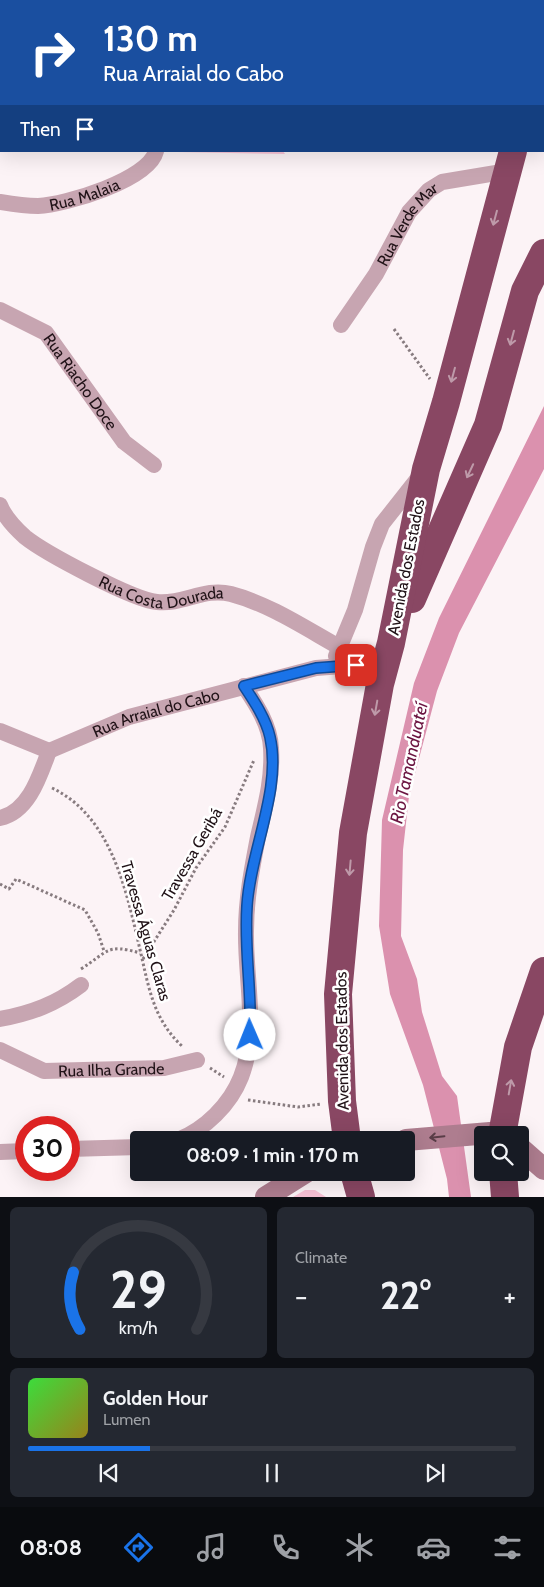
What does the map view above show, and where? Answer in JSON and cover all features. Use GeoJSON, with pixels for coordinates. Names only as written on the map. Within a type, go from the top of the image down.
{"type":"FeatureCollection","features":[{"type":"Feature","properties":{"kind":"highway","name":"Avenida dos Estados"},"geometry":{"type":"LineString","coordinates":[[346,1131],[342,1101],[338,994],[353,833],[383,672],[391,643],[426,469],[446,402],[510,161]]}},
{"type":"Feature","properties":{"kind":"highway"},"geometry":{"type":"LineString","coordinates":[[391,643],[488,426],[525,291],[544,253]]}},
{"type":"Feature","properties":{"kind":"highway"},"geometry":{"type":"LineString","coordinates":[[508,1126],[518,1047],[544,971]]}},
{"type":"Feature","properties":{"kind":"highway"},"geometry":{"type":"LineString","coordinates":[[357,1181],[361,1197]]}},
{"type":"Feature","properties":{"kind":"highway"},"geometry":{"type":"LineString","coordinates":[[504,1181],[505,1197]]}},
{"type":"Feature","properties":{"kind":"main road"},"geometry":{"type":"LineString","coordinates":[[415,1139],[474,1135]]}},
{"type":"Feature","properties":{"kind":"main road"},"geometry":{"type":"LineString","coordinates":[[529,1156],[544,1169]]}},
{"type":"Feature","properties":{"kind":"main road"},"geometry":{"type":"LineString","coordinates":[[266,1197],[292,1181]]}},
{"type":"Feature","properties":{"kind":"street","name":"Rua Malaia"},"geometry":{"type":"LineString","coordinates":[[0,202],[39,206],[90,193],[137,174],[151,161],[156,152]]}},
{"type":"Feature","properties":{"kind":"street","name":"Rua Verde Mar"},"geometry":{"type":"LineString","coordinates":[[341,325],[376,274],[409,212],[429,190],[442,182],[510,161]]}},
{"type":"Feature","properties":{"kind":"street","name":"Rua Riacho Doce"},"geometry":{"type":"LineString","coordinates":[[0,310],[46,333],[124,442],[154,465]]}},
{"type":"Feature","properties":{"kind":"street"},"geometry":{"type":"LineString","coordinates":[[332,665],[355,610],[373,547],[382,524],[426,469]]}},
{"type":"Feature","properties":{"kind":"street","name":"Rua Costa Dourada"},"geometry":{"type":"LineString","coordinates":[[0,505],[14,527],[41,548],[138,598],[157,602],[174,601],[217,591],[233,594],[290,619],[340,647]]}},
{"type":"Feature","properties":{"kind":"street","name":"Rua Arraial do Cabo"},"geometry":{"type":"LineString","coordinates":[[49,751],[129,717],[332,665],[356,665],[383,672]]}},
{"type":"Feature","properties":{"kind":"street"},"geometry":{"type":"LineString","coordinates":[[192,1131],[207,1122],[233,1091],[249,1045],[246,922],[252,867],[271,780],[271,747],[267,728],[244,686]]}},
{"type":"Feature","properties":{"kind":"street"},"geometry":{"type":"LineString","coordinates":[[0,730],[49,751],[38,781],[15,811],[0,818]]}},
{"type":"Feature","properties":{"kind":"street"},"geometry":{"type":"LineString","coordinates":[[0,1019],[44,1008],[60,1000],[81,984]]}},
{"type":"Feature","properties":{"kind":"street","name":"Rua Ilha Grande"},"geometry":{"type":"LineString","coordinates":[[0,1050],[44,1071],[164,1068],[197,1060]]}},
{"type":"Feature","properties":{"kind":"street"},"geometry":{"type":"LineString","coordinates":[[80,1149],[130,1146]]}},
{"type":"Feature","properties":{"kind":"street"},"geometry":{"type":"LineString","coordinates":[[0,1152],[15,1151]]}},
{"type":"Feature","properties":{"kind":"path"},"geometry":{"type":"LineString","coordinates":[[394,329],[446,402]]}},
{"type":"Feature","properties":{"kind":"path","name":"Travessa Geribá"},"geometry":{"type":"LineString","coordinates":[[142,960],[174,910],[196,868],[225,827],[267,728]]}},
{"type":"Feature","properties":{"kind":"path","name":"Travessa Águas Claras"},"geometry":{"type":"LineString","coordinates":[[38,781],[68,797],[101,830],[120,876],[141,953],[149,993],[157,1015],[174,1039],[233,1091]]}},
{"type":"Feature","properties":{"kind":"path"},"geometry":{"type":"LineString","coordinates":[[0,884],[9,889],[16,879],[85,910],[98,933],[104,951],[120,947],[141,953]]}},
{"type":"Feature","properties":{"kind":"path"},"geometry":{"type":"LineString","coordinates":[[233,1091],[298,1107],[342,1101]]}},
{"type":"Feature","properties":{"kind":"shaded area"},"geometry":{"type":"Polygon","coordinates":[[[177,152],[284,152],[285,154],[177,152]]]}},
{"type":"Feature","properties":{"kind":"shaded area"},"geometry":{"type":"Polygon","coordinates":[[[305,1190],[315,1190],[326,1197],[293,1197],[305,1190]]]}},
{"type":"Feature","properties":{"kind":"water","name":"Rio Tamanduateí"},"geometry":{"type":"Polygon","coordinates":[[[544,406],[544,469],[459,633],[437,691],[409,796],[403,850],[401,936],[417,979],[422,1012],[442,1076],[457,1096],[471,1197],[449,1197],[447,1179],[423,1085],[390,994],[379,926],[382,820],[414,683],[439,618],[544,406]]]}},
{"type":"Feature","properties":{"kind":"route"},"geometry":{"type":"LineString","coordinates":[[250,1035],[246,932],[247,903],[252,867],[265,816],[271,780],[271,747],[270,736],[263,720],[244,686],[316,668],[332,665],[356,665]]}}]}
